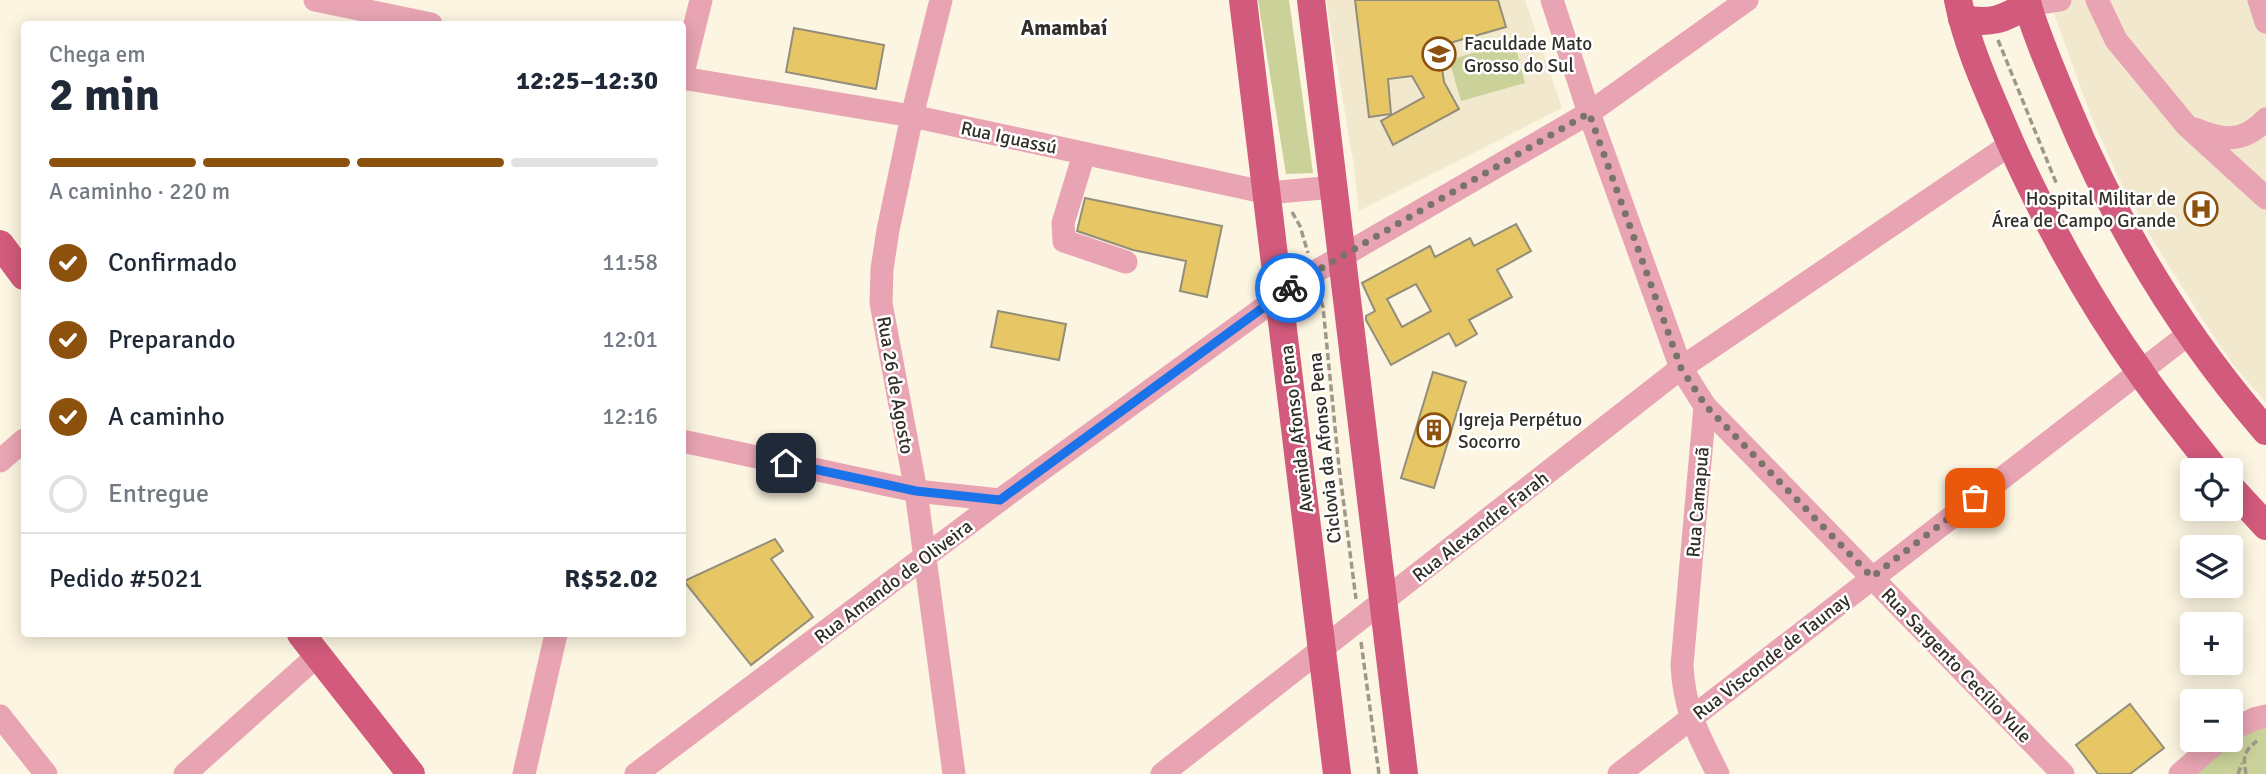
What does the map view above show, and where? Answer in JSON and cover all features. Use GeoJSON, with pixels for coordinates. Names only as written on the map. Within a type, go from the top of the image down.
{"type":"FeatureCollection","features":[{"type":"Feature","properties":{"kind":"main road","name":"Avenida Afonso Pena"},"geometry":{"type":"LineString","coordinates":[[1243,0],[1275,193],[1280,296],[1337,774]]}},
{"type":"Feature","properties":{"kind":"main road"},"geometry":{"type":"LineString","coordinates":[[1311,0],[1404,774]]}},
{"type":"Feature","properties":{"kind":"main road"},"geometry":{"type":"LineString","coordinates":[[1960,10],[1991,22],[2003,19],[2027,3],[2077,133],[2111,205],[2190,333],[2227,386],[2266,431]]}},
{"type":"Feature","properties":{"kind":"main road"},"geometry":{"type":"LineString","coordinates":[[1960,10],[1989,93],[2011,145],[2076,269],[2140,373],[2206,458]]}},
{"type":"Feature","properties":{"kind":"main road"},"geometry":{"type":"LineString","coordinates":[[0,244],[21,272]]}},
{"type":"Feature","properties":{"kind":"main road"},"geometry":{"type":"LineString","coordinates":[[2243,501],[2266,526]]}},
{"type":"Feature","properties":{"kind":"main road"},"geometry":{"type":"LineString","coordinates":[[309,644],[411,774]]}},
{"type":"Feature","properties":{"kind":"street"},"geometry":{"type":"LineString","coordinates":[[315,0],[351,11],[413,21]]}},
{"type":"Feature","properties":{"kind":"street"},"geometry":{"type":"LineString","coordinates":[[686,61],[701,0]]}},
{"type":"Feature","properties":{"kind":"street","name":"Rua 26 de Agosto"},"geometry":{"type":"LineString","coordinates":[[941,0],[912,116],[888,230],[882,269],[881,303],[916,491],[954,774]]}},
{"type":"Feature","properties":{"kind":"street"},"geometry":{"type":"LineString","coordinates":[[1552,0],[1589,113],[1681,368],[1706,406]]}},
{"type":"Feature","properties":{"kind":"street","name":"Rua Amando de Oliveira"},"geometry":{"type":"LineString","coordinates":[[636,774],[1000,500],[1313,273],[1589,113],[1747,0]]}},
{"type":"Feature","properties":{"kind":"street"},"geometry":{"type":"LineString","coordinates":[[2027,3],[2060,0]]}},
{"type":"Feature","properties":{"kind":"street"},"geometry":{"type":"LineString","coordinates":[[2097,0],[2116,40],[2186,125],[2266,198]]}},
{"type":"Feature","properties":{"kind":"street"},"geometry":{"type":"LineString","coordinates":[[2259,0],[2266,22]]}},
{"type":"Feature","properties":{"kind":"street","name":"Rua Iguassú"},"geometry":{"type":"LineString","coordinates":[[686,78],[912,116],[1275,193],[1334,187]]}},
{"type":"Feature","properties":{"kind":"street"},"geometry":{"type":"LineString","coordinates":[[2186,125],[2214,137],[2241,137],[2254,132],[2266,120]]}},
{"type":"Feature","properties":{"kind":"street","name":"Rua Alexandre Farah"},"geometry":{"type":"LineString","coordinates":[[1162,774],[1681,368],[2011,145]]}},
{"type":"Feature","properties":{"kind":"street"},"geometry":{"type":"LineString","coordinates":[[1084,154],[1063,223],[1064,241],[1126,262]]}},
{"type":"Feature","properties":{"kind":"street","name":"Rua Visconde de Taunay"},"geometry":{"type":"LineString","coordinates":[[1619,774],[2190,333]]}},
{"type":"Feature","properties":{"kind":"street","name":"Rua Sargento Cecílio Yule"},"geometry":{"type":"LineString","coordinates":[[1706,406],[2063,774]]}},
{"type":"Feature","properties":{"kind":"street","name":"Rua Camapuã"},"geometry":{"type":"LineString","coordinates":[[1706,406],[1682,665],[1683,691],[1691,719],[1717,774]]}},
{"type":"Feature","properties":{"kind":"street"},"geometry":{"type":"LineString","coordinates":[[686,442],[916,491],[1000,500]]}},
{"type":"Feature","properties":{"kind":"street"},"geometry":{"type":"LineString","coordinates":[[0,461],[21,443]]}},
{"type":"Feature","properties":{"kind":"street"},"geometry":{"type":"LineString","coordinates":[[526,773],[555,637]]}},
{"type":"Feature","properties":{"kind":"street"},"geometry":{"type":"LineString","coordinates":[[185,774],[309,644]]}},
{"type":"Feature","properties":{"kind":"street"},"geometry":{"type":"LineString","coordinates":[[0,716],[46,774]]}},
{"type":"Feature","properties":{"kind":"street"},"geometry":{"type":"LineString","coordinates":[[2243,724],[2254,719],[2264,726]]}},
{"type":"Feature","properties":{"kind":"street"},"geometry":{"type":"LineString","coordinates":[[2180,774],[2205,752]]}},
{"type":"Feature","properties":{"kind":"path"},"geometry":{"type":"LineString","coordinates":[[1991,22],[2057,184]]}},
{"type":"Feature","properties":{"kind":"path","name":"Ciclovia da Afonso Pena"},"geometry":{"type":"LineString","coordinates":[[1275,193],[1300,226],[1323,307],[1339,467],[1379,774]]}},
{"type":"Feature","properties":{"kind":"path"},"geometry":{"type":"LineString","coordinates":[[2238,774],[2245,750],[2264,726]]}},
{"type":"Feature","properties":{"kind":"path"},"geometry":{"type":"LineString","coordinates":[[2242,761],[2246,774]]}},
{"type":"Feature","properties":{"kind":"shaded area","name":"Faculdade Mato Grosso do Sul"},"geometry":{"type":"Polygon","coordinates":[[[1326,0],[1525,0],[1562,108],[1359,211],[1326,0]]]}},
{"type":"Feature","properties":{"kind":"shaded area","name":"Hospital Militar de Área de Campo Grande"},"geometry":{"type":"Polygon","coordinates":[[[2049,0],[2266,0],[2266,402],[2234,366],[2203,320],[2152,239],[2119,179],[2091,116],[2049,0]]]}},
{"type":"Feature","properties":{"kind":"green space"},"geometry":{"type":"Polygon","coordinates":[[[1258,0],[1289,0],[1313,173],[1286,174],[1258,0]]]}},
{"type":"Feature","properties":{"kind":"green space"},"geometry":{"type":"Polygon","coordinates":[[[1514,41],[1525,83],[1461,101],[1449,60],[1514,41]]]}},
{"type":"Feature","properties":{"kind":"green space"},"geometry":{"type":"Polygon","coordinates":[[[2266,714],[2266,774],[2193,774],[2220,752],[2243,752],[2243,733],[2266,714]]]}},
{"type":"Feature","properties":{"kind":"building"},"geometry":{"type":"Polygon","coordinates":[[[1355,0],[1498,0],[1506,27],[1439,46],[1444,82],[1459,109],[1393,145],[1381,121],[1424,97],[1412,76],[1388,79],[1391,114],[1369,117],[1355,0]]]}},
{"type":"Feature","properties":{"kind":"building"},"geometry":{"type":"Polygon","coordinates":[[[794,28],[884,45],[876,89],[786,72],[794,28]]]}},
{"type":"Feature","properties":{"kind":"building"},"geometry":{"type":"Polygon","coordinates":[[[1085,198],[1222,226],[1207,297],[1180,291],[1186,261],[1133,250],[1077,231],[1085,198]]]}},
{"type":"Feature","properties":{"kind":"building"},"geometry":{"type":"Polygon","coordinates":[[[1516,224],[1531,251],[1497,270],[1512,297],[1469,320],[1477,334],[1456,346],[1449,333],[1391,365],[1366,320],[1366,316],[1375,311],[1362,283],[1430,246],[1435,257],[1470,238],[1474,246],[1516,224]],[[1416,284],[1387,299],[1402,327],[1431,311],[1416,284]]]}},
{"type":"Feature","properties":{"kind":"building"},"geometry":{"type":"Polygon","coordinates":[[[998,311],[1066,324],[1059,360],[991,347],[998,311]]]}},
{"type":"Feature","properties":{"kind":"building","name":"Igreja Perpétuo Socorro"},"geometry":{"type":"Polygon","coordinates":[[[1433,372],[1466,382],[1434,488],[1401,478],[1433,372]]]}},
{"type":"Feature","properties":{"kind":"building"},"geometry":{"type":"Polygon","coordinates":[[[775,539],[783,551],[771,559],[813,617],[751,665],[686,580],[775,539]]]}},
{"type":"Feature","properties":{"kind":"building"},"geometry":{"type":"Polygon","coordinates":[[[2130,704],[2164,748],[2130,774],[2098,774],[2076,745],[2130,704]]]}},
{"type":"Feature","properties":{"kind":"way so far"},"geometry":{"type":"LineString","coordinates":[[1290,288],[1589,113],[1681,368],[1706,406],[1872,577],[1975,498]]}},
{"type":"Feature","properties":{"kind":"place","name":"Faculdade Mato Grosso do Sul"},"geometry":{"type":"Point","coordinates":[1439,54]}},
{"type":"Feature","properties":{"kind":"place","name":"Hospital Militar de Área de Campo Grande"},"geometry":{"type":"Point","coordinates":[2201,209]}},
{"type":"Feature","properties":{"kind":"place","name":"Igreja Perpétuo Socorro"},"geometry":{"type":"Point","coordinates":[1434,430]}},
{"type":"Feature","properties":{"kind":"district","name":"Amambaí"},"geometry":{"type":"Point","coordinates":[1064,28]}},
{"type":"Feature","properties":{"kind":"route"},"geometry":{"type":"LineString","coordinates":[[786,463],[916,491],[1000,500],[1290,288]]}}]}
